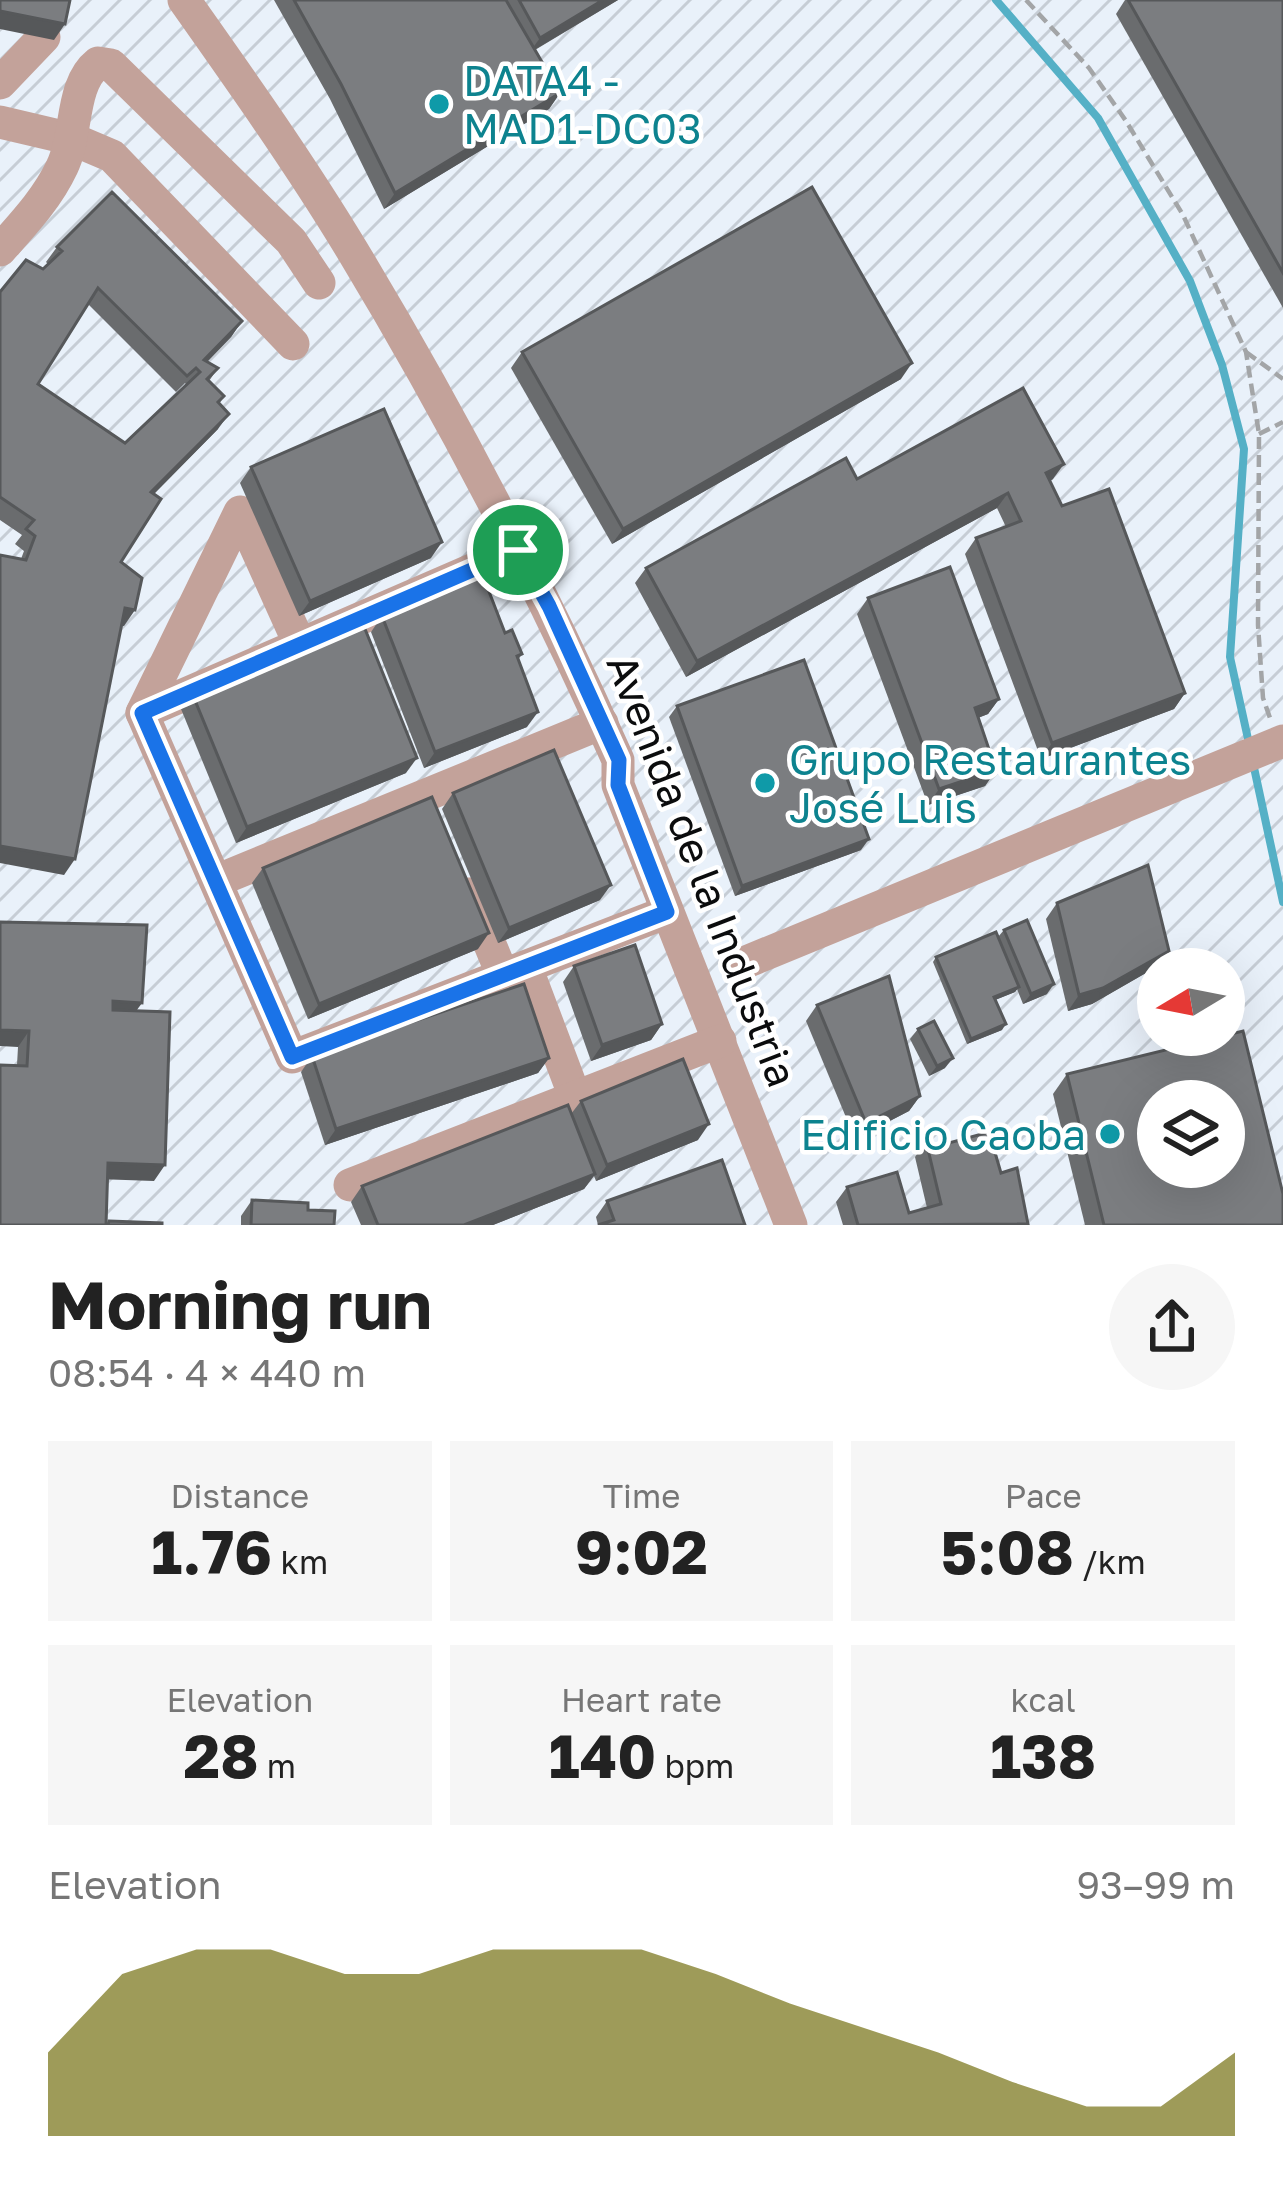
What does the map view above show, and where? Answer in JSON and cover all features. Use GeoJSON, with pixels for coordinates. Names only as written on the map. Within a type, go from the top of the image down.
{"type":"FeatureCollection","features":[{"type":"Feature","properties":{"kind":"street","name":"Avenida de la Industria"},"geometry":{"type":"LineString","coordinates":[[184,0],[287,147],[398,331],[518,550],[619,760],[618,785],[791,1225]]}},
{"type":"Feature","properties":{"kind":"street"},"geometry":{"type":"LineString","coordinates":[[0,83],[44,37]]}},
{"type":"Feature","properties":{"kind":"street"},"geometry":{"type":"LineString","coordinates":[[0,250],[35,211],[62,167],[85,74],[98,62],[110,65],[291,241],[320,283]]}},
{"type":"Feature","properties":{"kind":"street"},"geometry":{"type":"LineString","coordinates":[[0,122],[72,139],[112,156],[293,344]]}},
{"type":"Feature","properties":{"kind":"street"},"geometry":{"type":"LineString","coordinates":[[300,645],[240,512],[142,713],[292,1057],[667,912]]}},
{"type":"Feature","properties":{"kind":"street"},"geometry":{"type":"LineString","coordinates":[[142,713],[300,645],[356,634],[518,550]]}},
{"type":"Feature","properties":{"kind":"street"},"geometry":{"type":"LineString","coordinates":[[216,881],[602,723]]}},
{"type":"Feature","properties":{"kind":"street"},"geometry":{"type":"LineString","coordinates":[[619,760],[635,776],[704,947],[718,961],[739,965],[1203,775],[1278,737]]}},
{"type":"Feature","properties":{"kind":"street"},"geometry":{"type":"LineString","coordinates":[[452,855],[515,971],[575,1097]]}},
{"type":"Feature","properties":{"kind":"street"},"geometry":{"type":"LineString","coordinates":[[739,965],[729,985],[728,1020],[757,1102],[760,1138]]}},
{"type":"Feature","properties":{"kind":"street"},"geometry":{"type":"LineString","coordinates":[[350,1185],[720,1041]]}},
{"type":"Feature","properties":{"kind":"path"},"geometry":{"type":"LineString","coordinates":[[1026,0],[1089,68],[1126,121],[1183,214],[1246,352],[1259,434],[1258,625],[1264,698],[1278,737]]}},
{"type":"Feature","properties":{"kind":"path"},"geometry":{"type":"LineString","coordinates":[[1246,352],[1283,380]]}},
{"type":"Feature","properties":{"kind":"path"},"geometry":{"type":"LineString","coordinates":[[1259,434],[1283,422]]}},
{"type":"Feature","properties":{"kind":"shaded area"},"geometry":{"type":"Polygon","coordinates":[[[0,0],[1283,0],[1283,1225],[0,1225],[0,0]]]}},
{"type":"Feature","properties":{"kind":"building"},"geometry":{"type":"Polygon","coordinates":[[[0,0],[70,0],[65,24],[0,11],[0,0]]]}},
{"type":"Feature","properties":{"kind":"building","name":"DATA4 - MAD1-DC03"},"geometry":{"type":"Polygon","coordinates":[[[294,0],[506,0],[560,93],[395,193],[294,0]]]}},
{"type":"Feature","properties":{"kind":"building"},"geometry":{"type":"Polygon","coordinates":[[[519,0],[603,0],[540,38],[519,0]]]}},
{"type":"Feature","properties":{"kind":"building"},"geometry":{"type":"Polygon","coordinates":[[[1128,0],[1283,0],[1283,273],[1128,0]]]}},
{"type":"Feature","properties":{"kind":"building"},"geometry":{"type":"Polygon","coordinates":[[[812,187],[912,363],[623,529],[522,352],[812,187]]]}},
{"type":"Feature","properties":{"kind":"building"},"geometry":{"type":"Polygon","coordinates":[[[112,192],[242,321],[204,360],[218,368],[207,379],[224,396],[218,402],[229,414],[151,492],[161,499],[121,562],[142,578],[135,610],[125,608],[75,859],[0,846],[0,555],[26,560],[35,536],[26,529],[34,520],[0,497],[0,292],[26,260],[43,269],[62,251],[57,247],[112,192]],[[98,288],[38,384],[125,443],[200,372],[196,368],[187,376],[98,288]]]}},
{"type":"Feature","properties":{"kind":"building"},"geometry":{"type":"Polygon","coordinates":[[[1023,388],[1064,464],[1046,473],[1062,506],[1109,489],[1185,693],[1052,743],[976,538],[1021,521],[1008,493],[697,661],[646,568],[846,458],[857,479],[1023,388]]]}},
{"type":"Feature","properties":{"kind":"building"},"geometry":{"type":"Polygon","coordinates":[[[384,409],[442,542],[310,601],[251,467],[384,409]]]}},
{"type":"Feature","properties":{"kind":"building"},"geometry":{"type":"Polygon","coordinates":[[[950,567],[999,699],[975,708],[996,770],[939,789],[868,598],[950,567]]]}},
{"type":"Feature","properties":{"kind":"building"},"geometry":{"type":"Polygon","coordinates":[[[483,576],[505,633],[512,630],[522,654],[517,656],[538,712],[435,752],[382,616],[483,576]]]}},
{"type":"Feature","properties":{"kind":"building"},"geometry":{"type":"Polygon","coordinates":[[[363,624],[417,758],[247,827],[192,693],[363,624]]]}},
{"type":"Feature","properties":{"kind":"building","name":"Grupo Restaurantes José Luis"},"geometry":{"type":"Polygon","coordinates":[[[804,660],[869,839],[742,886],[677,706],[804,660]]]}},
{"type":"Feature","properties":{"kind":"building"},"geometry":{"type":"Polygon","coordinates":[[[554,750],[611,885],[509,928],[453,793],[554,750]]]}},
{"type":"Feature","properties":{"kind":"building"},"geometry":{"type":"Polygon","coordinates":[[[432,797],[489,933],[319,1004],[263,868],[432,797]]]}},
{"type":"Feature","properties":{"kind":"building"},"geometry":{"type":"Polygon","coordinates":[[[1148,865],[1168,948],[1137,948],[1137,969],[1079,995],[1057,903],[1148,865]]]}},
{"type":"Feature","properties":{"kind":"building"},"geometry":{"type":"Polygon","coordinates":[[[1027,920],[1054,984],[1031,994],[1004,930],[1027,920]]]}},
{"type":"Feature","properties":{"kind":"building"},"geometry":{"type":"Polygon","coordinates":[[[0,922],[147,925],[142,1003],[113,1001],[113,1010],[170,1012],[165,1165],[108,1163],[106,1225],[0,1225],[0,1065],[27,1066],[29,1031],[0,1030],[0,922]]]}},
{"type":"Feature","properties":{"kind":"building"},"geometry":{"type":"Polygon","coordinates":[[[996,932],[1019,987],[994,997],[1006,1024],[971,1039],[936,957],[996,932]]]}},
{"type":"Feature","properties":{"kind":"building"},"geometry":{"type":"Polygon","coordinates":[[[635,945],[662,1024],[602,1045],[574,966],[635,945]]]}},
{"type":"Feature","properties":{"kind":"building"},"geometry":{"type":"Polygon","coordinates":[[[889,976],[920,1096],[866,1123],[817,1005],[889,976]]]}},
{"type":"Feature","properties":{"kind":"building"},"geometry":{"type":"Polygon","coordinates":[[[524,984],[549,1058],[336,1129],[312,1056],[524,984]]]}},
{"type":"Feature","properties":{"kind":"building"},"geometry":{"type":"Polygon","coordinates":[[[934,1021],[953,1058],[937,1066],[918,1029],[934,1021]]]}},
{"type":"Feature","properties":{"kind":"building"},"geometry":{"type":"Polygon","coordinates":[[[1245,1039],[1283,1194],[1283,1225],[1104,1225],[1067,1074],[1141,1056],[1245,1056],[1245,1039]]]}},
{"type":"Feature","properties":{"kind":"building"},"geometry":{"type":"Polygon","coordinates":[[[683,1059],[709,1124],[607,1165],[581,1101],[683,1059]]]}},
{"type":"Feature","properties":{"kind":"building"},"geometry":{"type":"Polygon","coordinates":[[[568,1105],[595,1174],[464,1225],[378,1225],[362,1186],[568,1105]]]}},
{"type":"Feature","properties":{"kind":"building"},"geometry":{"type":"Polygon","coordinates":[[[989,1132],[1001,1173],[1017,1168],[1028,1224],[858,1225],[847,1187],[897,1172],[909,1213],[941,1204],[926,1141],[938,1146],[989,1132]]]}},
{"type":"Feature","properties":{"kind":"building"},"geometry":{"type":"Polygon","coordinates":[[[722,1160],[745,1225],[598,1225],[614,1220],[607,1201],[722,1160]]]}},
{"type":"Feature","properties":{"kind":"building"},"geometry":{"type":"Polygon","coordinates":[[[252,1200],[308,1203],[308,1210],[335,1211],[334,1225],[251,1225],[252,1200]]]}},
{"type":"Feature","properties":{"kind":"building"},"geometry":{"type":"Polygon","coordinates":[[[109,1221],[162,1223],[162,1225],[108,1225],[109,1221]]]}},
{"type":"Feature","properties":{"kind":"waterway"},"geometry":{"type":"LineString","coordinates":[[996,0],[1098,118],[1190,281],[1222,365],[1244,449],[1230,657],[1250,748]]}},
{"type":"Feature","properties":{"kind":"waterway"},"geometry":{"type":"LineString","coordinates":[[1253,763],[1283,902]]}},
{"type":"Feature","properties":{"kind":"place","name":"DATA4 - MAD1-DC03"},"geometry":{"type":"Point","coordinates":[439,104]}},
{"type":"Feature","properties":{"kind":"place","name":"Grupo Restaurantes José Luis"},"geometry":{"type":"Point","coordinates":[765,783]}},
{"type":"Feature","properties":{"kind":"place","name":"Edificio Caoba"},"geometry":{"type":"Point","coordinates":[1110,1134]}},
{"type":"Feature","properties":{"kind":"route"},"geometry":{"type":"LineString","coordinates":[[518,550],[549,606],[619,760],[618,785],[667,912],[292,1057],[142,713],[518,550]]}}]}
